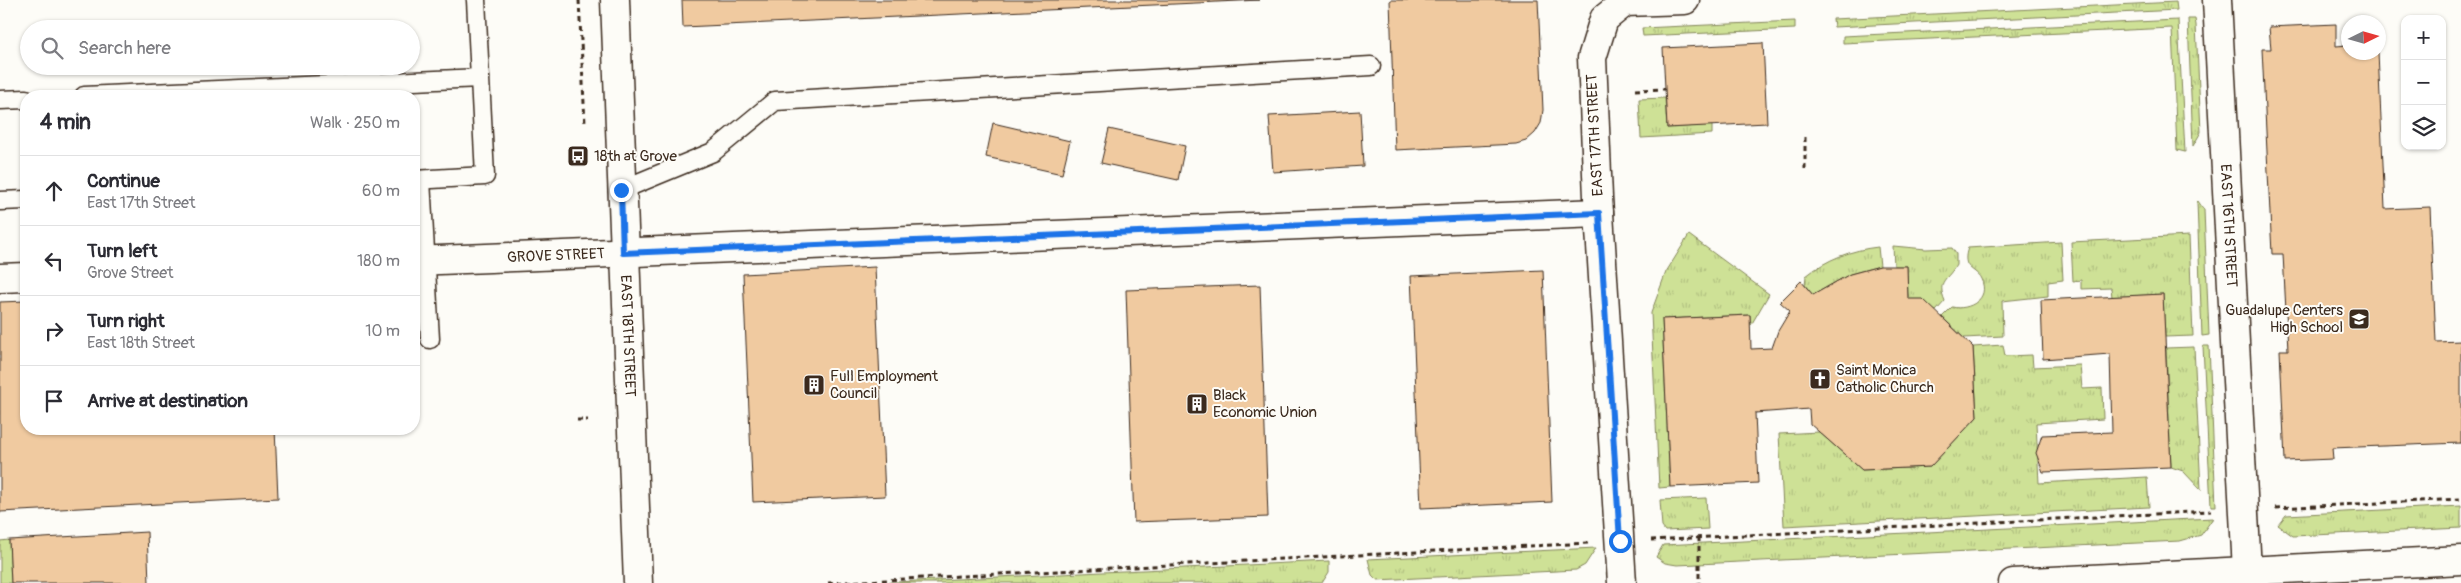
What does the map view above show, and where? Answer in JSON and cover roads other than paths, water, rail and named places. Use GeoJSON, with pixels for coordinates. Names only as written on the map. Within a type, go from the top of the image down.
{"type":"FeatureCollection","features":[{"type":"Feature","properties":{"kind":"street","name":"EAST 18TH STREET"},"geometry":{"type":"LineString","coordinates":[[615,0],[623,253],[638,583]]}},
{"type":"Feature","properties":{"kind":"street","name":"EAST 17TH STREET"},"geometry":{"type":"LineString","coordinates":[[1622,583],[1599,213],[1592,58],[1604,19],[1625,2],[1685,0]]}},
{"type":"Feature","properties":{"kind":"street","name":"EAST 16TH STREET"},"geometry":{"type":"LineString","coordinates":[[2217,0],[2248,572]]}},
{"type":"Feature","properties":{"kind":"street","name":"GROVE STREET"},"geometry":{"type":"LineString","coordinates":[[420,261],[1599,213]]}},
{"type":"Feature","properties":{"kind":"street"},"geometry":{"type":"LineString","coordinates":[[0,278],[20,277]]}},
{"type":"Feature","properties":{"kind":"street"},"geometry":{"type":"LineString","coordinates":[[2013,583],[2461,560]]}},
{"type":"Feature","properties":{"kind":"lane"},"geometry":{"type":"LineString","coordinates":[[420,180],[485,176],[476,0]]}},
{"type":"Feature","properties":{"kind":"lane"},"geometry":{"type":"LineString","coordinates":[[621,190],[713,152],[775,101],[1371,66]]}},
{"type":"Feature","properties":{"kind":"lane"},"geometry":{"type":"LineString","coordinates":[[216,90],[480,78]]}},
{"type":"Feature","properties":{"kind":"lane"},"geometry":{"type":"LineString","coordinates":[[0,100],[20,99]]}},
{"type":"Feature","properties":{"kind":"lane"},"geometry":{"type":"LineString","coordinates":[[0,201],[20,200]]}},
{"type":"Feature","properties":{"kind":"lane"},"geometry":{"type":"LineString","coordinates":[[420,261],[430,340]]}},
{"type":"Feature","properties":{"kind":"place","name":"18th at Grove"},"geometry":{"type":"Point","coordinates":[578,156]}},
{"type":"Feature","properties":{"kind":"place","name":"Guadalupe Centers High School"},"geometry":{"type":"Point","coordinates":[2359,319]}},
{"type":"Feature","properties":{"kind":"place","name":"Saint Monica Catholic Church"},"geometry":{"type":"Point","coordinates":[1820,379]}},
{"type":"Feature","properties":{"kind":"place","name":"Full Employment Council"},"geometry":{"type":"Point","coordinates":[814,385]}},
{"type":"Feature","properties":{"kind":"place","name":"Black Economic Union"},"geometry":{"type":"Point","coordinates":[1197,404]}}]}
